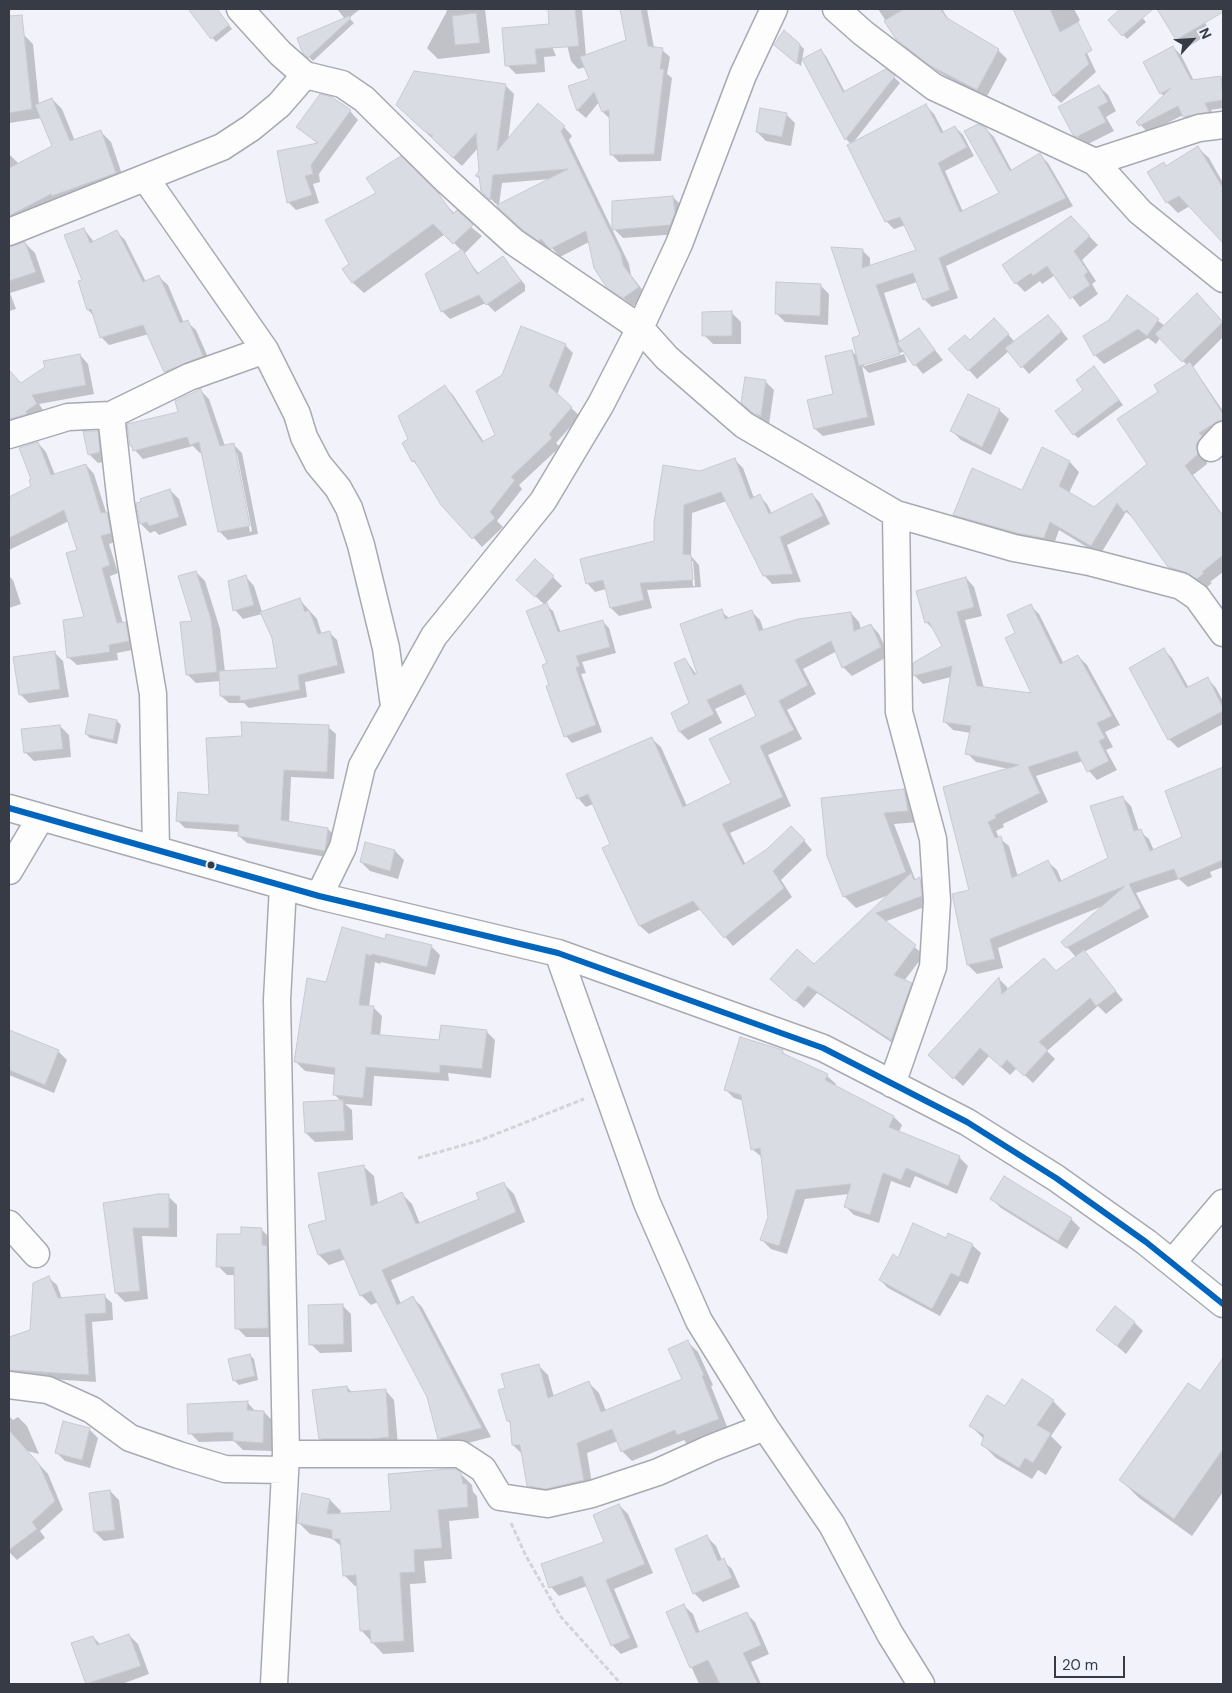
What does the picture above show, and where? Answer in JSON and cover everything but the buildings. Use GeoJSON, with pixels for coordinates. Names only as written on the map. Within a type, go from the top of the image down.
{"type":"FeatureCollection","features":[{"type":"Feature","properties":{"kind":"street"},"geometry":{"type":"LineString","coordinates":[[240,9],[280,53],[305,75],[342,84],[364,99],[446,181],[514,242],[640,328],[666,358],[744,425],[896,514],[1014,548],[1089,562],[1181,586],[1197,597],[1223,633]]}},
{"type":"Feature","properties":{"kind":"street"},"geometry":{"type":"LineString","coordinates":[[318,896],[342,847],[362,766],[394,706],[434,636],[543,501],[600,404],[640,328],[679,244],[743,76],[774,9]]}},
{"type":"Feature","properties":{"kind":"street"},"geometry":{"type":"LineString","coordinates":[[836,9],[863,33],[934,87],[1095,162],[1140,212],[1223,279]]}},
{"type":"Feature","properties":{"kind":"street"},"geometry":{"type":"LineString","coordinates":[[9,232],[146,179],[229,143],[279,105],[305,75]]}},
{"type":"Feature","properties":{"kind":"street"},"geometry":{"type":"LineString","coordinates":[[1095,162],[1199,128],[1223,125]]}},
{"type":"Feature","properties":{"kind":"street"},"geometry":{"type":"LineString","coordinates":[[146,179],[264,350],[297,414],[304,437],[318,464],[338,488],[350,508],[386,648],[394,706]]}},
{"type":"Feature","properties":{"kind":"street"},"geometry":{"type":"LineString","coordinates":[[9,435],[68,417],[110,415],[189,377],[264,350]]}},
{"type":"Feature","properties":{"kind":"street"},"geometry":{"type":"LineString","coordinates":[[110,415],[121,504],[153,694],[156,850]]}},
{"type":"Feature","properties":{"kind":"street"},"geometry":{"type":"LineString","coordinates":[[892,1084],[933,968],[938,901],[933,839],[899,712],[896,514]]}},
{"type":"Feature","properties":{"kind":"street"},"geometry":{"type":"LineString","coordinates":[[9,808],[318,896],[558,953],[823,1048],[967,1122],[1056,1178],[1172,1263],[1223,1304]]}},
{"type":"Feature","properties":{"kind":"street"},"geometry":{"type":"LineString","coordinates":[[9,871],[41,817]]}},
{"type":"Feature","properties":{"kind":"street"},"geometry":{"type":"LineString","coordinates":[[274,1684],[286,1462],[277,1000],[283,886]]}},
{"type":"Feature","properties":{"kind":"street"},"geometry":{"type":"LineString","coordinates":[[558,953],[647,1203],[699,1321],[765,1427],[832,1525],[890,1634],[922,1684]]}},
{"type":"Feature","properties":{"kind":"street"},"geometry":{"type":"LineString","coordinates":[[1172,1263],[1223,1203]]}},
{"type":"Feature","properties":{"kind":"street"},"geometry":{"type":"LineString","coordinates":[[9,1224],[36,1254]]}},
{"type":"Feature","properties":{"kind":"street"},"geometry":{"type":"LineString","coordinates":[[9,1385],[48,1390],[92,1410],[130,1438],[225,1469],[286,1462],[460,1454],[483,1468],[500,1497],[547,1504],[592,1494],[658,1472],[710,1448],[765,1427]]}},
{"type":"Feature","properties":{"kind":"path"},"geometry":{"type":"LineString","coordinates":[[418,1158],[481,1140],[606,1090]]}},
{"type":"Feature","properties":{"kind":"path"},"geometry":{"type":"LineString","coordinates":[[500,1497],[526,1556],[561,1617],[621,1684]]}},
{"type":"Feature","properties":{"kind":"transit line"},"geometry":{"type":"LineString","coordinates":[[9,808],[319,896],[558,953],[823,1048],[967,1122],[1056,1178],[1146,1242],[1223,1304]]}}]}
